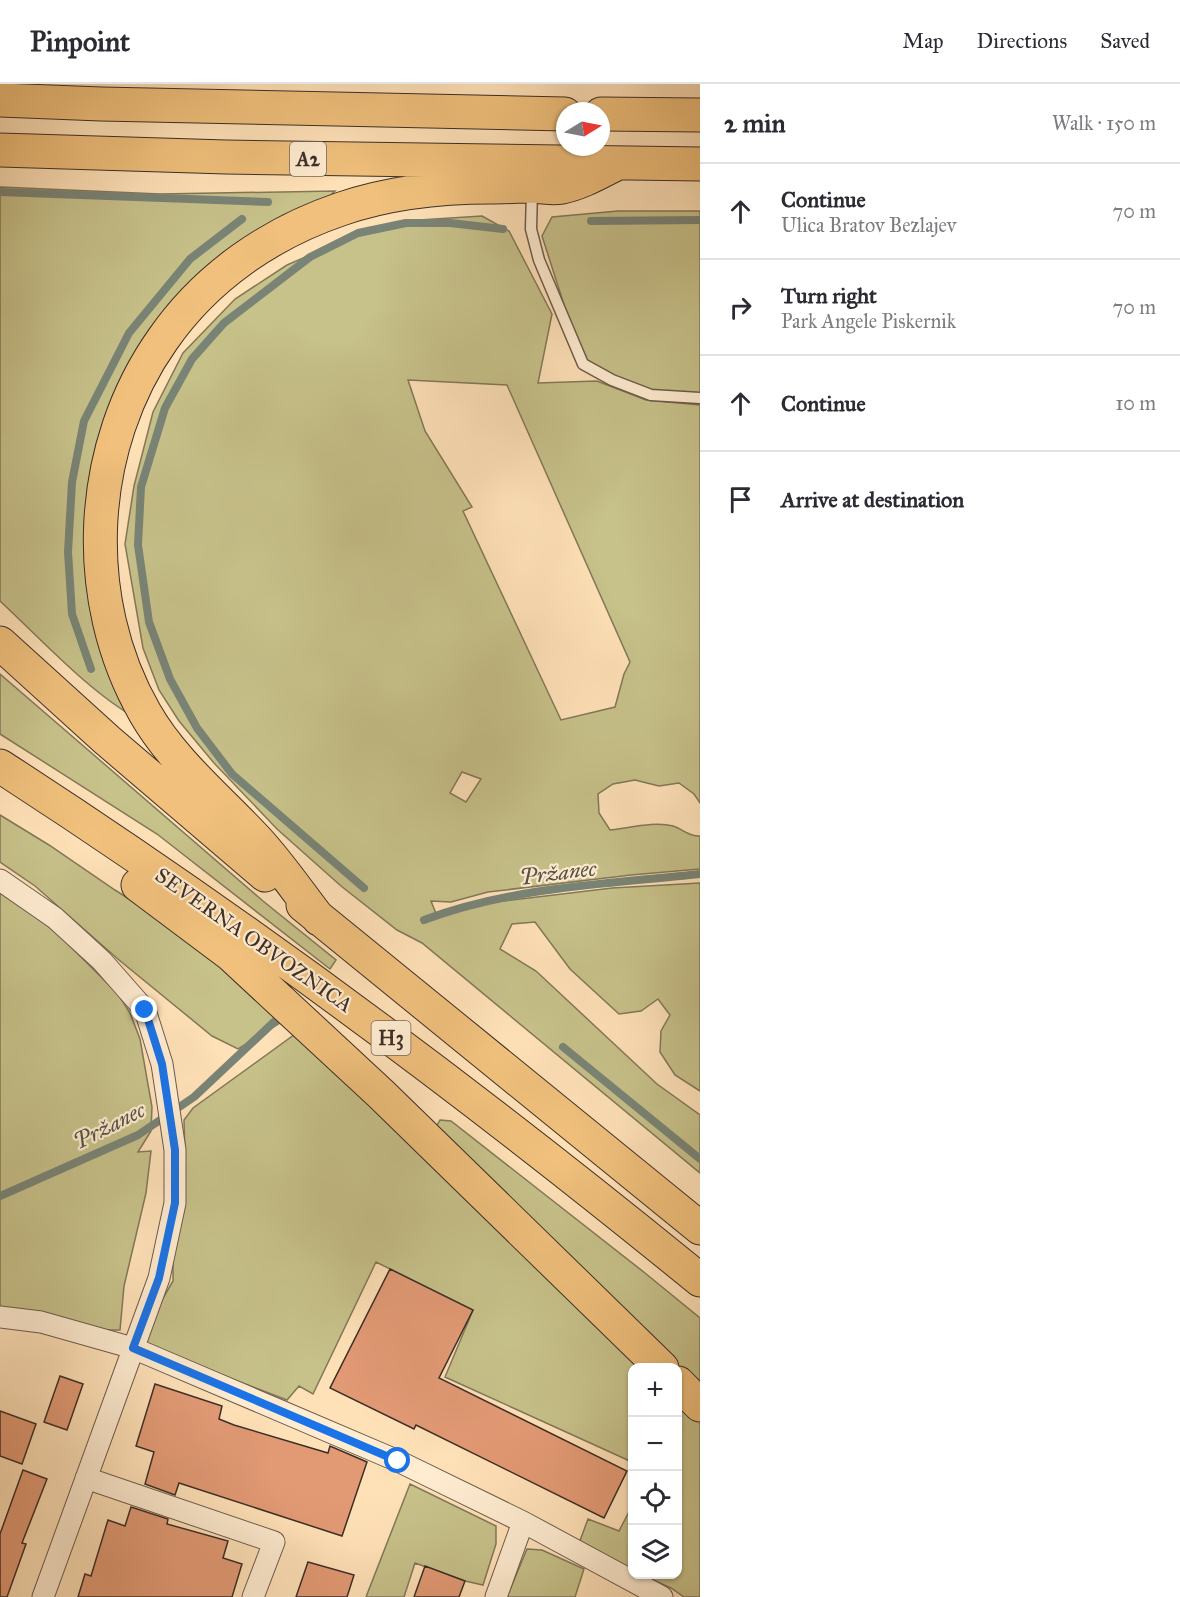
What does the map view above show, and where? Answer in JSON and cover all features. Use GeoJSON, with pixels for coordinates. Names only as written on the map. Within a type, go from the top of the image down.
{"type":"FeatureCollection","features":[{"type":"Feature","properties":{"kind":"highway"},"geometry":{"type":"LineString","coordinates":[[0,100],[408,112],[556,114]]}},
{"type":"Feature","properties":{"kind":"highway"},"geometry":{"type":"LineString","coordinates":[[610,114],[700,115]]}},
{"type":"Feature","properties":{"kind":"highway","name":"A2"},"geometry":{"type":"LineString","coordinates":[[0,150],[226,158],[700,165]]}},
{"type":"Feature","properties":{"kind":"highway"},"geometry":{"type":"LineString","coordinates":[[319,919],[259,842],[190,772],[146,715],[124,670],[107,612],[99,551],[101,508],[114,445],[125,411],[142,373],[164,338],[204,291],[224,272],[251,252],[307,222],[342,208],[383,196],[450,187],[559,188],[589,178],[616,164]]}},
{"type":"Feature","properties":{"kind":"highway"},"geometry":{"type":"LineString","coordinates":[[0,643],[216,834],[319,919]]}},
{"type":"Feature","properties":{"kind":"highway","name":"SEVERNA OBVOZNICA"},"geometry":{"type":"LineString","coordinates":[[0,766],[71,811],[291,965],[530,1143],[700,1280]]}},
{"type":"Feature","properties":{"kind":"highway"},"geometry":{"type":"LineString","coordinates":[[71,811],[114,869],[230,954],[381,1094],[657,1363]]}},
{"type":"Feature","properties":{"kind":"highway","name":"H3"},"geometry":{"type":"LineString","coordinates":[[319,919],[700,1228]]}},
{"type":"Feature","properties":{"kind":"highway"},"geometry":{"type":"LineString","coordinates":[[682,1387],[700,1405]]}},
{"type":"Feature","properties":{"kind":"street"},"geometry":{"type":"LineString","coordinates":[[0,880],[56,918],[102,961],[145,1010],[162,1064],[175,1150],[175,1203],[159,1278],[43,1597]]}},
{"type":"Feature","properties":{"kind":"street"},"geometry":{"type":"LineString","coordinates":[[0,1317],[41,1322],[133,1348],[398,1461],[523,1522],[662,1597]]}},
{"type":"Feature","properties":{"kind":"street"},"geometry":{"type":"LineString","coordinates":[[86,1478],[274,1542],[254,1597]]}},
{"type":"Feature","properties":{"kind":"street"},"geometry":{"type":"LineString","coordinates":[[496,1597],[523,1522]]}},
{"type":"Feature","properties":{"kind":"lane"},"geometry":{"type":"LineString","coordinates":[[532,186],[531,229],[539,260],[583,364],[612,380],[651,395],[700,398]]}},
{"type":"Feature","properties":{"kind":"shaded area"},"geometry":{"type":"Polygon","coordinates":[[[0,187],[160,194],[335,191],[326,200],[283,215],[222,254],[170,303],[111,404],[91,505],[138,719],[84,680],[0,601],[0,187]]]}},
{"type":"Feature","properties":{"kind":"shaded area"},"geometry":{"type":"Polygon","coordinates":[[[618,211],[700,211],[700,398],[651,395],[583,364],[542,236],[552,217],[618,211]]]}},
{"type":"Feature","properties":{"kind":"shaded area"},"geometry":{"type":"Polygon","coordinates":[[[482,216],[509,231],[552,314],[538,383],[597,381],[646,400],[700,405],[700,803],[694,794],[679,783],[659,786],[635,780],[613,784],[598,794],[599,813],[610,830],[666,825],[700,836],[700,869],[488,892],[451,902],[431,901],[437,916],[471,905],[612,888],[700,883],[700,1091],[675,1075],[660,1052],[661,1031],[670,1015],[658,999],[641,1011],[619,1014],[570,969],[535,922],[512,924],[500,949],[536,971],[657,1084],[700,1115],[700,1173],[422,943],[397,930],[341,886],[277,829],[214,763],[179,721],[159,690],[143,648],[125,544],[134,486],[153,412],[183,353],[235,299],[287,265],[347,239],[419,220],[482,216]],[[408,380],[425,431],[472,507],[463,511],[561,720],[615,707],[624,674],[630,662],[507,385],[408,380]],[[462,772],[450,793],[466,802],[481,779],[462,772]]]}},
{"type":"Feature","properties":{"kind":"shaded area"},"geometry":{"type":"Polygon","coordinates":[[[0,674],[263,901],[336,960],[330,969],[157,834],[0,734],[0,674]]]}},
{"type":"Feature","properties":{"kind":"shaded area"},"geometry":{"type":"Polygon","coordinates":[[[0,815],[196,942],[285,1020],[238,1049],[212,1036],[119,960],[35,886],[0,862],[0,815]]]}},
{"type":"Feature","properties":{"kind":"shaded area"},"geometry":{"type":"Polygon","coordinates":[[[0,891],[56,932],[118,994],[130,1013],[140,1039],[152,1107],[151,1131],[138,1152],[151,1151],[146,1193],[124,1286],[120,1330],[94,1330],[0,1311],[0,891]]]}},
{"type":"Feature","properties":{"kind":"shaded area"},"geometry":{"type":"Polygon","coordinates":[[[298,1032],[643,1363],[628,1363],[628,1460],[445,1377],[473,1310],[376,1262],[313,1394],[299,1386],[287,1400],[145,1345],[151,1319],[173,1281],[173,1259],[185,1156],[184,1120],[193,1108],[298,1032]]]}},
{"type":"Feature","properties":{"kind":"shaded area"},"geometry":{"type":"Polygon","coordinates":[[[440,1120],[451,1121],[700,1318],[700,1387],[682,1369],[682,1363],[676,1363],[436,1127],[440,1120]]]}},
{"type":"Feature","properties":{"kind":"shaded area"},"geometry":{"type":"Polygon","coordinates":[[[682,1401],[700,1418],[700,1597],[684,1597],[651,1579],[682,1579],[682,1401]]]}},
{"type":"Feature","properties":{"kind":"shaded area"},"geometry":{"type":"Polygon","coordinates":[[[410,1484],[496,1526],[496,1544],[483,1585],[415,1563],[404,1597],[366,1597],[410,1484]]]}},
{"type":"Feature","properties":{"kind":"shaded area"},"geometry":{"type":"Polygon","coordinates":[[[628,1514],[628,1568],[578,1546],[588,1519],[619,1531],[628,1514]]]}},
{"type":"Feature","properties":{"kind":"shaded area"},"geometry":{"type":"Polygon","coordinates":[[[527,1549],[542,1550],[584,1569],[575,1597],[507,1597],[527,1549]]]}},
{"type":"Feature","properties":{"kind":"building"},"geometry":{"type":"Polygon","coordinates":[[[390,1269],[473,1310],[439,1378],[627,1471],[604,1518],[416,1425],[414,1429],[330,1388],[390,1269]]]}},
{"type":"Feature","properties":{"kind":"building"},"geometry":{"type":"Polygon","coordinates":[[[60,1376],[83,1384],[67,1430],[44,1422],[60,1376]]]}},
{"type":"Feature","properties":{"kind":"building"},"geometry":{"type":"Polygon","coordinates":[[[155,1384],[222,1406],[219,1419],[234,1425],[328,1453],[330,1446],[367,1462],[342,1536],[179,1483],[175,1495],[145,1484],[154,1452],[136,1446],[155,1384]]]}},
{"type":"Feature","properties":{"kind":"building"},"geometry":{"type":"Polygon","coordinates":[[[0,1411],[36,1424],[22,1464],[0,1456],[0,1411]]]}},
{"type":"Feature","properties":{"kind":"building"},"geometry":{"type":"Polygon","coordinates":[[[23,1470],[47,1479],[22,1543],[26,1544],[7,1597],[0,1597],[0,1534],[23,1470]]]}},
{"type":"Feature","properties":{"kind":"building"},"geometry":{"type":"Polygon","coordinates":[[[131,1507],[168,1519],[167,1524],[228,1541],[223,1558],[242,1564],[232,1597],[78,1597],[85,1574],[91,1576],[108,1520],[125,1526],[131,1507]]]}},
{"type":"Feature","properties":{"kind":"building"},"geometry":{"type":"Polygon","coordinates":[[[308,1562],[354,1575],[347,1597],[296,1597],[308,1562]]]}},
{"type":"Feature","properties":{"kind":"building"},"geometry":{"type":"Polygon","coordinates":[[[425,1566],[465,1581],[459,1597],[414,1597],[425,1566]]]}},
{"type":"Feature","properties":{"kind":"waterway"},"geometry":{"type":"LineString","coordinates":[[0,192],[268,202]]}},
{"type":"Feature","properties":{"kind":"waterway"},"geometry":{"type":"LineString","coordinates":[[91,669],[72,614],[68,552],[72,482],[84,421],[129,333],[190,259],[242,219]]}},
{"type":"Feature","properties":{"kind":"waterway"},"geometry":{"type":"LineString","coordinates":[[591,221],[700,220]]}},
{"type":"Feature","properties":{"kind":"waterway"},"geometry":{"type":"LineString","coordinates":[[364,888],[232,774],[197,728],[170,679],[149,622],[138,545],[141,487],[165,408],[192,359],[224,323],[310,257],[358,233],[406,223],[450,223],[503,229]]}},
{"type":"Feature","properties":{"kind":"waterway","name":"Pržanec"},"geometry":{"type":"LineString","coordinates":[[424,920],[491,900],[560,888],[700,874]]}},
{"type":"Feature","properties":{"kind":"waterway","name":"Pržanec"},"geometry":{"type":"LineString","coordinates":[[0,1196],[138,1135],[194,1097],[275,1021]]}},
{"type":"Feature","properties":{"kind":"waterway"},"geometry":{"type":"LineString","coordinates":[[563,1047],[700,1159]]}},
{"type":"Feature","properties":{"kind":"route"},"geometry":{"type":"LineString","coordinates":[[145,1010],[162,1064],[175,1150],[175,1203],[159,1278],[133,1348],[398,1461]]}}]}
